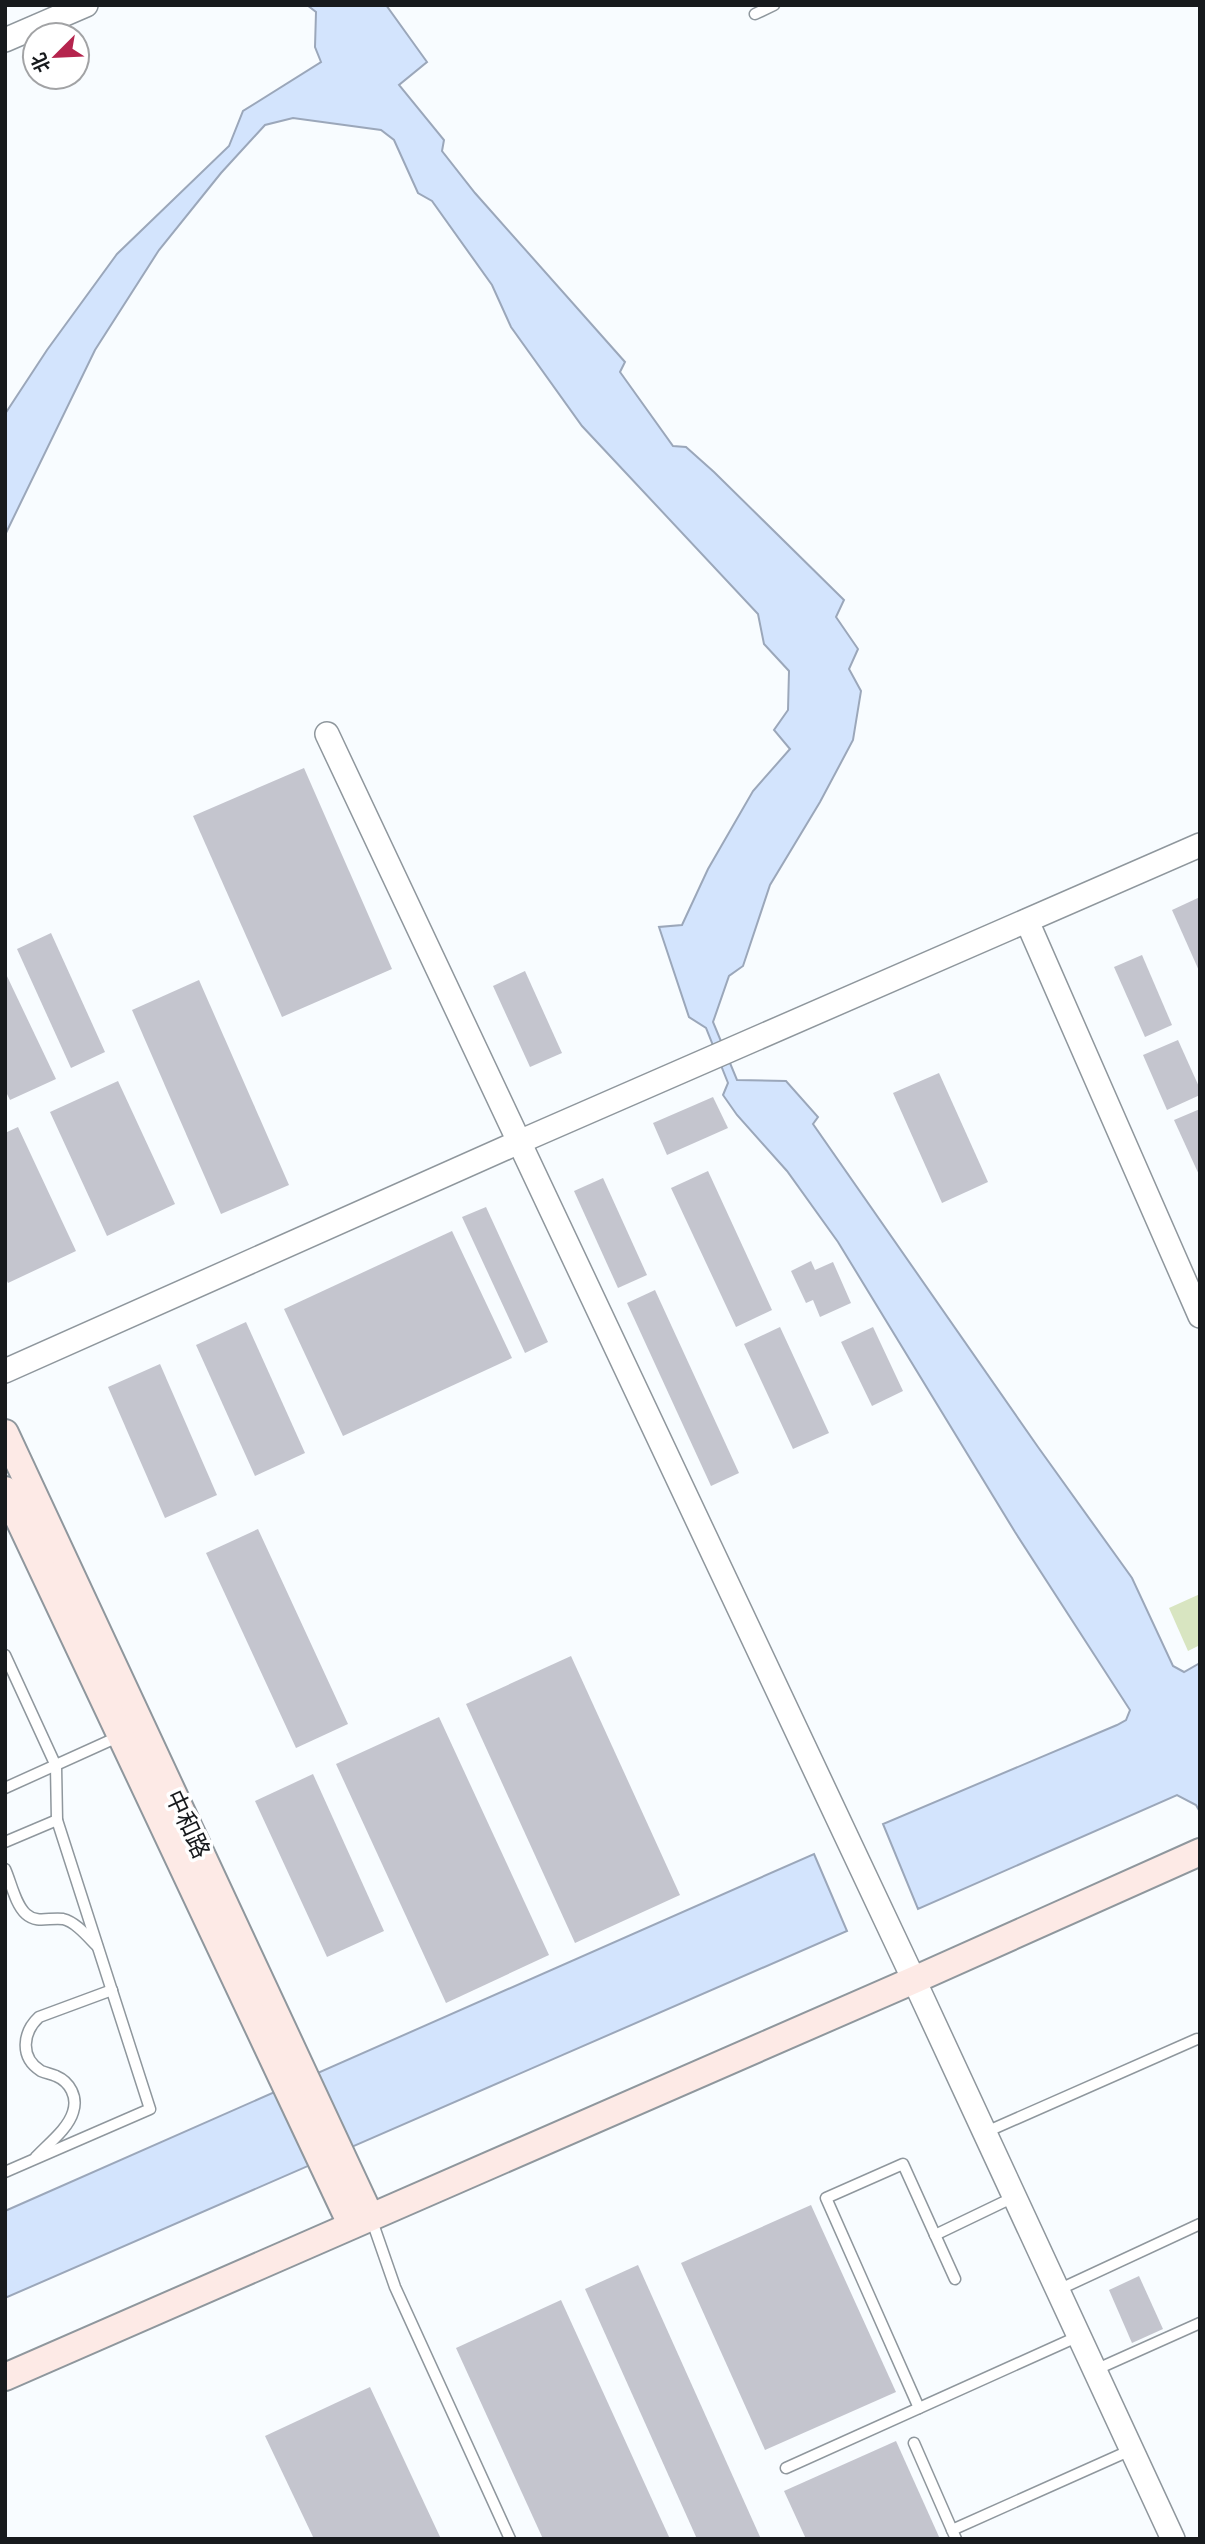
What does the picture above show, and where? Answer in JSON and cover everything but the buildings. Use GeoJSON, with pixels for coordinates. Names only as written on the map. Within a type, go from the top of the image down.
{"type":"FeatureCollection","features":[{"type":"Feature","properties":{"kind":"main road","name":"中和路"},"geometry":{"type":"LineString","coordinates":[[5,1433],[361,2220]]}},
{"type":"Feature","properties":{"kind":"main road","name":"中和路"},"geometry":{"type":"LineString","coordinates":[[5,1490],[120,1736],[361,2220]]}},
{"type":"Feature","properties":{"kind":"main road"},"geometry":{"type":"LineString","coordinates":[[5,2377],[1196,1854]]}},
{"type":"Feature","properties":{"kind":"street"},"geometry":{"type":"LineString","coordinates":[[5,40],[86,5]]}},
{"type":"Feature","properties":{"kind":"street"},"geometry":{"type":"LineString","coordinates":[[327,734],[914,1980],[1173,2539]]}},
{"type":"Feature","properties":{"kind":"street"},"geometry":{"type":"LineString","coordinates":[[5,1371],[519,1142],[1200,845]]}},
{"type":"Feature","properties":{"kind":"street"},"geometry":{"type":"LineString","coordinates":[[1027,921],[1189,1281],[1199,1312]]}},
{"type":"Feature","properties":{"kind":"lane"},"geometry":{"type":"LineString","coordinates":[[755,14],[774,5]]}},
{"type":"Feature","properties":{"kind":"lane"},"geometry":{"type":"LineString","coordinates":[[5,1655],[56,1766],[57,1820],[150,2109],[5,2172]]}},
{"type":"Feature","properties":{"kind":"lane"},"geometry":{"type":"LineString","coordinates":[[5,1788],[120,1736]]}},
{"type":"Feature","properties":{"kind":"lane"},"geometry":{"type":"LineString","coordinates":[[5,1842],[57,1820]]}},
{"type":"Feature","properties":{"kind":"lane"},"geometry":{"type":"LineString","coordinates":[[5,1869],[26,1914],[35,1919],[61,1919],[71,1922],[98,1946]]}},
{"type":"Feature","properties":{"kind":"lane"},"geometry":{"type":"LineString","coordinates":[[33,2160],[70,2121],[75,2108],[74,2096],[67,2084],[32,2063],[26,2050],[25,2037],[30,2025],[39,2017],[112,1990]]}},
{"type":"Feature","properties":{"kind":"lane"},"geometry":{"type":"LineString","coordinates":[[985,2132],[1196,2039]]}},
{"type":"Feature","properties":{"kind":"lane"},"geometry":{"type":"LineString","coordinates":[[919,2409],[826,2198],[903,2164],[955,2279]]}},
{"type":"Feature","properties":{"kind":"lane"},"geometry":{"type":"LineString","coordinates":[[935,2235],[1015,2197]]}},
{"type":"Feature","properties":{"kind":"lane"},"geometry":{"type":"LineString","coordinates":[[361,2220],[396,2287],[510,2539]]}},
{"type":"Feature","properties":{"kind":"lane"},"geometry":{"type":"LineString","coordinates":[[1058,2290],[1200,2224]]}},
{"type":"Feature","properties":{"kind":"lane"},"geometry":{"type":"LineString","coordinates":[[1095,2370],[1200,2323]]}},
{"type":"Feature","properties":{"kind":"lane"},"geometry":{"type":"LineString","coordinates":[[786,2468],[1079,2336]]}},
{"type":"Feature","properties":{"kind":"lane"},"geometry":{"type":"LineString","coordinates":[[914,2443],[954,2534],[1132,2450]]}},
{"type":"Feature","properties":{"kind":"green space"},"geometry":{"type":"Polygon","coordinates":[[[1200,1594],[1200,1645],[1188,1651],[1169,1608],[1200,1594]]]}},
{"type":"Feature","properties":{"kind":"water"},"geometry":{"type":"Polygon","coordinates":[[[307,5],[386,5],[427,62],[399,85],[444,140],[442,151],[475,193],[625,362],[620,372],[673,446],[686,447],[714,472],[844,600],[836,617],[858,649],[849,669],[861,691],[853,740],[820,802],[770,885],[743,966],[729,976],[713,1022],[737,1080],[786,1081],[818,1117],[813,1124],[1132,1578],[1173,1666],[1184,1672],[1200,1663],[1200,1812],[1196,1805],[1177,1795],[918,1909],[883,1824],[1117,1725],[1126,1720],[1130,1710],[1015,1532],[838,1242],[787,1171],[737,1115],[723,1095],[728,1083],[706,1028],[689,1017],[659,927],[682,925],[708,869],[753,791],[790,749],[774,730],[788,710],[789,671],[764,644],[758,614],[582,426],[511,327],[492,285],[432,201],[418,193],[394,140],[381,130],[293,118],[265,125],[221,173],[159,250],[95,350],[5,535],[5,414],[47,350],[117,254],[229,146],[243,111],[321,62],[315,47],[316,12],[307,5]]]}},
{"type":"Feature","properties":{"kind":"water"},"geometry":{"type":"Polygon","coordinates":[[[814,1854],[847,1931],[5,2298],[5,2211],[814,1854]]]}}]}
